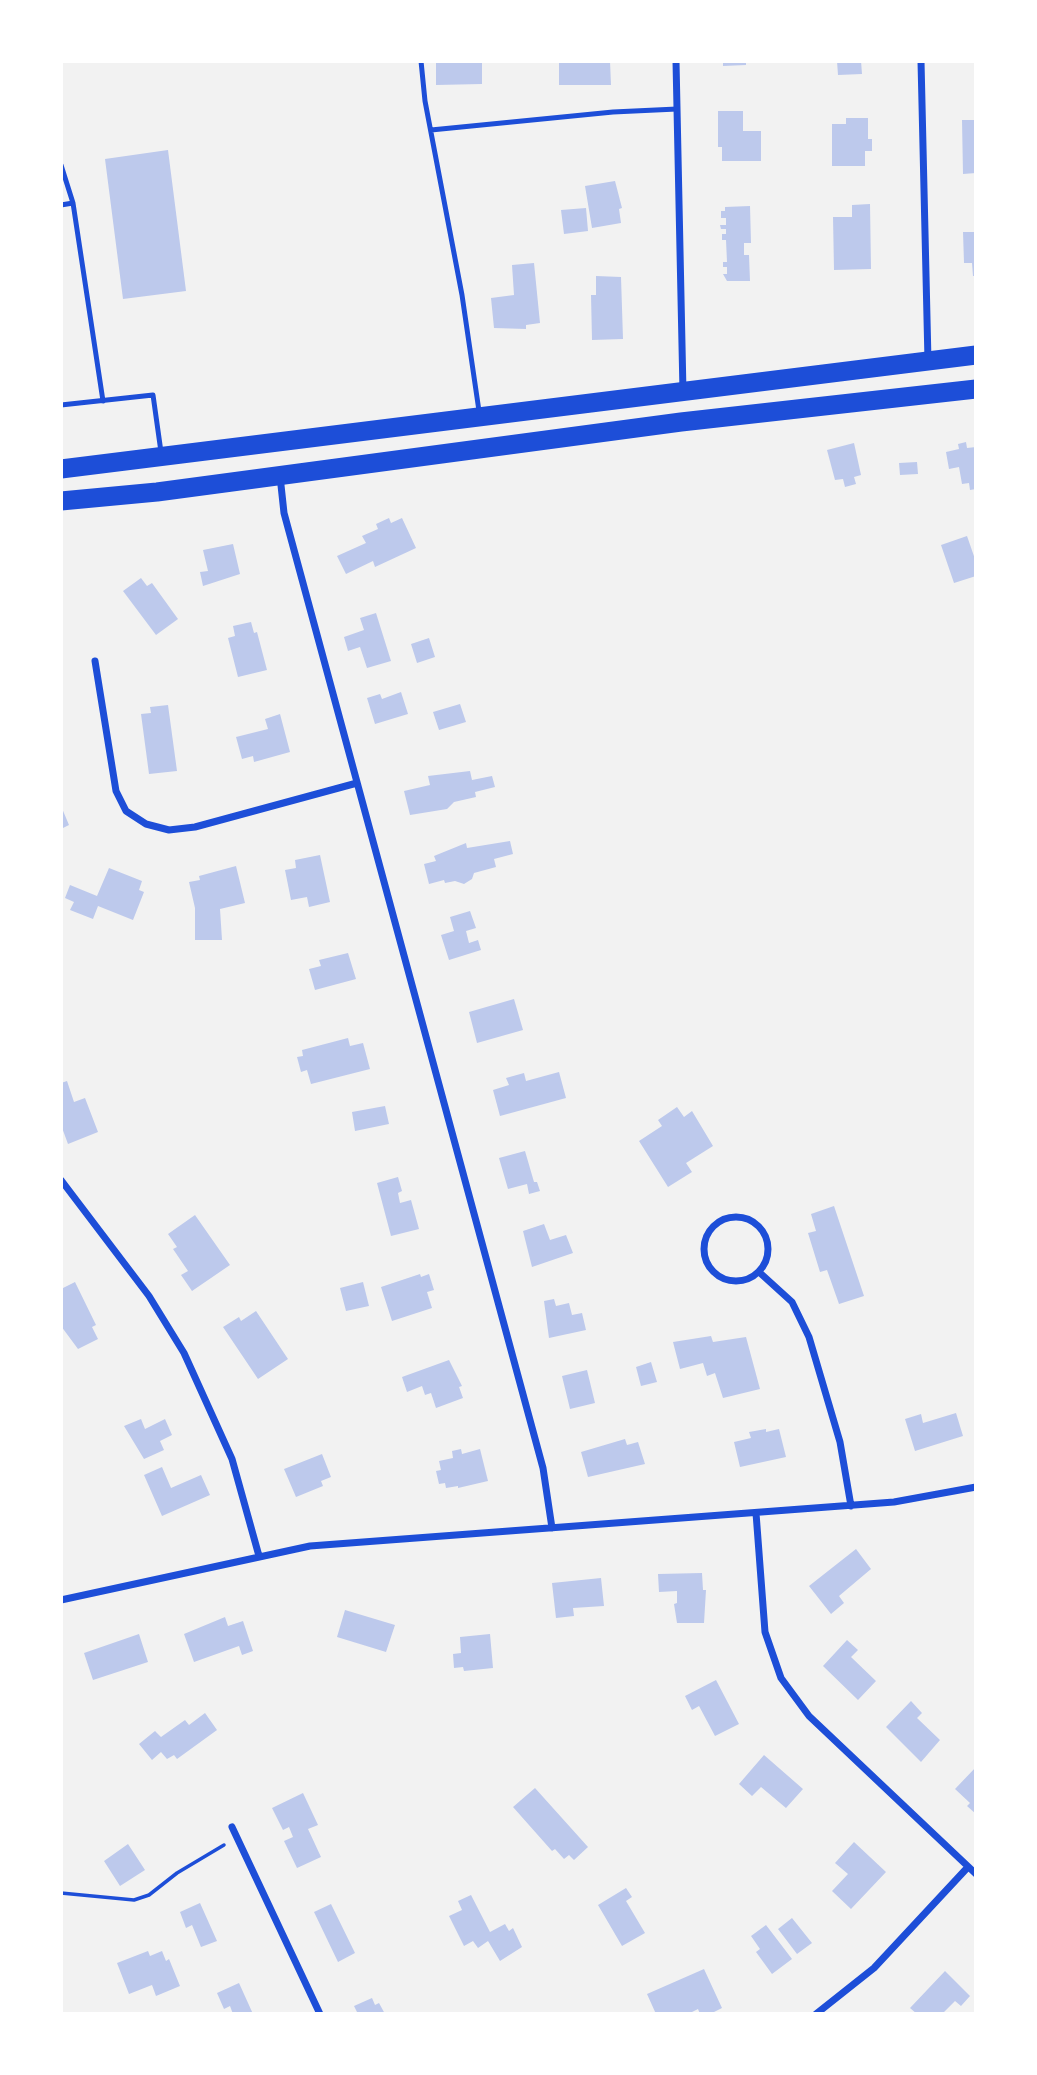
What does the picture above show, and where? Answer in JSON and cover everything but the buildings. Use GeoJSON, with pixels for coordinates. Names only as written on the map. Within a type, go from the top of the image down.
{"type":"FeatureCollection","features":[{"type":"Feature","properties":{"kind":"highway"},"geometry":{"type":"LineString","coordinates":[[61,469],[976,355]]}},
{"type":"Feature","properties":{"kind":"highway"},"geometry":{"type":"LineString","coordinates":[[61,501],[681,422],[976,389]]}},
{"type":"Feature","properties":{"kind":"street"},"geometry":{"type":"LineString","coordinates":[[676,61],[683,392]]}},
{"type":"Feature","properties":{"kind":"street"},"geometry":{"type":"LineString","coordinates":[[920,61],[928,361]]}},
{"type":"Feature","properties":{"kind":"street"},"geometry":{"type":"LineString","coordinates":[[280,475],[284,513],[539,1456],[552,1528]]}},
{"type":"Feature","properties":{"kind":"street"},"geometry":{"type":"LineString","coordinates":[[95,661],[116,791],[126,811],[146,824],[169,830],[195,827],[357,783]]}},
{"type":"Feature","properties":{"kind":"street"},"geometry":{"type":"LineString","coordinates":[[61,1180],[149,1296],[184,1353],[232,1458],[259,1556]]}},
{"type":"Feature","properties":{"kind":"street"},"geometry":{"type":"LineString","coordinates":[[738,1217],[755,1222],[764,1231],[769,1253],[759,1272],[738,1282],[727,1281],[713,1273],[703,1251],[706,1235],[715,1225],[738,1217]]}},
{"type":"Feature","properties":{"kind":"street"},"geometry":{"type":"LineString","coordinates":[[759,1272],[792,1302],[809,1338],[840,1442],[851,1506]]}},
{"type":"Feature","properties":{"kind":"street"},"geometry":{"type":"LineString","coordinates":[[61,1600],[259,1556],[333,1544],[851,1506],[941,1496],[976,1487]]}},
{"type":"Feature","properties":{"kind":"street"},"geometry":{"type":"LineString","coordinates":[[757,1513],[765,1632],[781,1678],[809,1716],[976,1874]]}},
{"type":"Feature","properties":{"kind":"street"},"geometry":{"type":"LineString","coordinates":[[232,1827],[320,2014]]}},
{"type":"Feature","properties":{"kind":"street"},"geometry":{"type":"LineString","coordinates":[[816,2014],[874,1968],[968,1867]]}},
{"type":"Feature","properties":{"kind":"lane"},"geometry":{"type":"LineString","coordinates":[[421,61],[480,418]]}},
{"type":"Feature","properties":{"kind":"lane"},"geometry":{"type":"LineString","coordinates":[[431,130],[613,112],[677,109]]}},
{"type":"Feature","properties":{"kind":"lane"},"geometry":{"type":"LineString","coordinates":[[61,165],[73,203],[103,401]]}},
{"type":"Feature","properties":{"kind":"lane"},"geometry":{"type":"LineString","coordinates":[[61,205],[73,203]]}},
{"type":"Feature","properties":{"kind":"lane"},"geometry":{"type":"LineString","coordinates":[[61,405],[153,395],[162,458]]}},
{"type":"Feature","properties":{"kind":"path"},"geometry":{"type":"LineString","coordinates":[[61,1893],[134,1900],[149,1895],[177,1872],[237,1838]]}}]}
